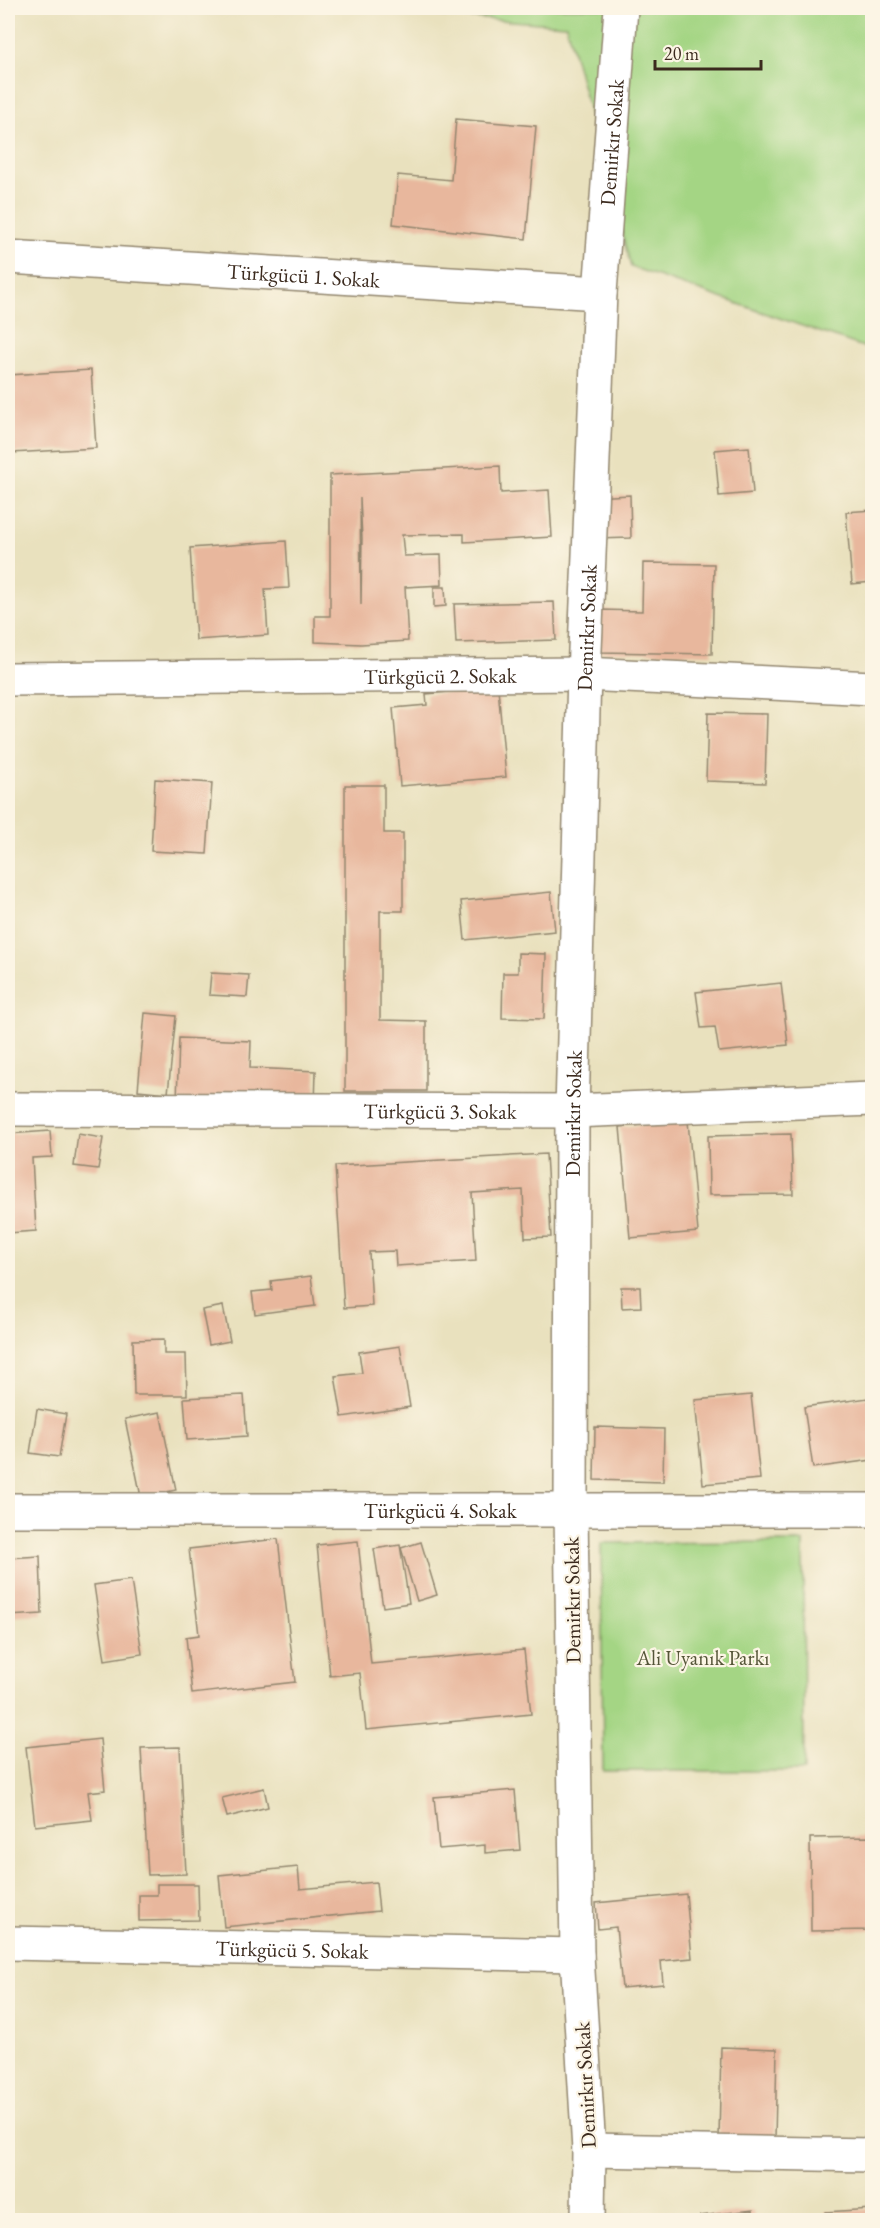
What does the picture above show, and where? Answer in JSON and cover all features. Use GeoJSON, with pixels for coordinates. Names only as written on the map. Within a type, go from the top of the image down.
{"type":"FeatureCollection","features":[{"type":"Feature","properties":{"kind":"street","name":"Demirkır Sokak"},"geometry":{"type":"LineString","coordinates":[[588,2220],[589,2150],[577,1955],[571,1509],[572,1111],[584,674],[600,293],[621,8]]}},
{"type":"Feature","properties":{"kind":"street","name":"Türkgücü 1. Sokak"},"geometry":{"type":"LineString","coordinates":[[8,257],[600,293]]}},
{"type":"Feature","properties":{"kind":"street","name":"Türkgücü 2. Sokak"},"geometry":{"type":"LineString","coordinates":[[8,679],[584,674],[873,688]]}},
{"type":"Feature","properties":{"kind":"street","name":"Türkgücü 3. Sokak"},"geometry":{"type":"LineString","coordinates":[[8,1108],[572,1111],[873,1099]]}},
{"type":"Feature","properties":{"kind":"street","name":"Türkgücü 4. Sokak"},"geometry":{"type":"LineString","coordinates":[[8,1510],[873,1510]]}},
{"type":"Feature","properties":{"kind":"street","name":"Türkgücü 5. Sokak"},"geometry":{"type":"LineString","coordinates":[[8,1943],[577,1955]]}},
{"type":"Feature","properties":{"kind":"street"},"geometry":{"type":"LineString","coordinates":[[589,2150],[873,2156]]}},
{"type":"Feature","properties":{"kind":"green space"},"geometry":{"type":"Polygon","coordinates":[[[339,8],[872,8],[872,350],[631,267],[566,25],[339,8]]]}},
{"type":"Feature","properties":{"kind":"green space","name":"Ali Uyanık Parkı"},"geometry":{"type":"Polygon","coordinates":[[[803,1542],[804,1771],[603,1771],[601,1543],[803,1542]]]}},
{"type":"Feature","properties":{"kind":"building"},"geometry":{"type":"Polygon","coordinates":[[[456,119],[536,126],[526,239],[393,224],[398,175],[451,180],[456,119]]]}},
{"type":"Feature","properties":{"kind":"building"},"geometry":{"type":"Polygon","coordinates":[[[91,370],[96,448],[12,453],[8,375],[91,370]]]}},
{"type":"Feature","properties":{"kind":"building"},"geometry":{"type":"Polygon","coordinates":[[[749,447],[753,493],[719,496],[715,450],[749,447]]]}},
{"type":"Feature","properties":{"kind":"building"},"geometry":{"type":"Polygon","coordinates":[[[500,466],[501,493],[549,490],[552,537],[464,542],[464,534],[402,535],[404,556],[441,555],[442,585],[405,587],[408,641],[361,644],[315,642],[315,616],[330,616],[330,475],[500,466]],[[360,498],[361,605],[362,538],[360,498]]]}},
{"type":"Feature","properties":{"kind":"building"},"geometry":{"type":"Polygon","coordinates":[[[630,495],[631,538],[595,539],[593,497],[630,495]]]}},
{"type":"Feature","properties":{"kind":"building"},"geometry":{"type":"Polygon","coordinates":[[[872,510],[872,582],[852,584],[846,512],[872,510]]]}},
{"type":"Feature","properties":{"kind":"building"},"geometry":{"type":"Polygon","coordinates":[[[286,541],[289,588],[265,589],[268,635],[196,640],[190,548],[286,541]]]}},
{"type":"Feature","properties":{"kind":"building"},"geometry":{"type":"Polygon","coordinates":[[[643,563],[714,564],[712,654],[600,652],[600,610],[642,611],[643,563]]]}},
{"type":"Feature","properties":{"kind":"building"},"geometry":{"type":"Polygon","coordinates":[[[434,587],[445,587],[446,606],[434,607],[434,587]]]}},
{"type":"Feature","properties":{"kind":"building"},"geometry":{"type":"Polygon","coordinates":[[[554,602],[556,640],[456,643],[454,604],[554,602]]]}},
{"type":"Feature","properties":{"kind":"building"},"geometry":{"type":"Polygon","coordinates":[[[498,688],[506,777],[400,786],[393,708],[427,705],[426,694],[498,688]]]}},
{"type":"Feature","properties":{"kind":"building"},"geometry":{"type":"Polygon","coordinates":[[[708,713],[767,714],[765,783],[706,781],[708,713]]]}},
{"type":"Feature","properties":{"kind":"building"},"geometry":{"type":"Polygon","coordinates":[[[155,779],[212,783],[207,854],[151,851],[155,779]]]}},
{"type":"Feature","properties":{"kind":"building"},"geometry":{"type":"Polygon","coordinates":[[[345,785],[384,785],[384,833],[403,833],[403,911],[380,911],[380,1020],[426,1021],[426,1091],[345,1091],[345,785]]]}},
{"type":"Feature","properties":{"kind":"building"},"geometry":{"type":"Polygon","coordinates":[[[551,892],[555,931],[465,940],[461,901],[551,892]]]}},
{"type":"Feature","properties":{"kind":"building"},"geometry":{"type":"Polygon","coordinates":[[[518,953],[546,954],[544,1019],[502,1018],[503,973],[518,973],[518,953]]]}},
{"type":"Feature","properties":{"kind":"building"},"geometry":{"type":"Polygon","coordinates":[[[211,973],[249,975],[247,997],[209,995],[211,973]]]}},
{"type":"Feature","properties":{"kind":"building"},"geometry":{"type":"Polygon","coordinates":[[[781,983],[788,1045],[719,1052],[715,1027],[701,1028],[696,992],[781,983]]]}},
{"type":"Feature","properties":{"kind":"building"},"geometry":{"type":"Polygon","coordinates":[[[145,1013],[176,1016],[168,1093],[138,1090],[145,1013]]]}},
{"type":"Feature","properties":{"kind":"building"},"geometry":{"type":"Polygon","coordinates":[[[179,1038],[251,1041],[250,1068],[316,1071],[315,1106],[177,1101],[179,1038]]]}},
{"type":"Feature","properties":{"kind":"building"},"geometry":{"type":"Polygon","coordinates":[[[688,1121],[698,1232],[630,1238],[620,1127],[688,1121]]]}},
{"type":"Feature","properties":{"kind":"building"},"geometry":{"type":"Polygon","coordinates":[[[50,1131],[52,1157],[32,1158],[36,1231],[8,1233],[8,1134],[50,1131]]]}},
{"type":"Feature","properties":{"kind":"building"},"geometry":{"type":"Polygon","coordinates":[[[78,1134],[103,1138],[98,1169],[74,1166],[78,1134]]]}},
{"type":"Feature","properties":{"kind":"building"},"geometry":{"type":"Polygon","coordinates":[[[791,1134],[793,1194],[709,1195],[708,1136],[791,1134]]]}},
{"type":"Feature","properties":{"kind":"building"},"geometry":{"type":"Polygon","coordinates":[[[546,1154],[551,1237],[525,1238],[523,1190],[472,1193],[476,1261],[396,1266],[395,1251],[369,1252],[372,1306],[344,1308],[335,1166],[546,1154]]]}},
{"type":"Feature","properties":{"kind":"building"},"geometry":{"type":"Polygon","coordinates":[[[311,1276],[315,1306],[255,1314],[252,1292],[272,1290],[271,1281],[311,1276]]]}},
{"type":"Feature","properties":{"kind":"building"},"geometry":{"type":"Polygon","coordinates":[[[621,1287],[640,1287],[641,1307],[622,1308],[621,1287]]]}},
{"type":"Feature","properties":{"kind":"building"},"geometry":{"type":"Polygon","coordinates":[[[223,1306],[230,1341],[209,1345],[202,1310],[223,1306]]]}},
{"type":"Feature","properties":{"kind":"building"},"geometry":{"type":"Polygon","coordinates":[[[164,1339],[164,1354],[186,1354],[187,1395],[134,1395],[133,1340],[164,1339]]]}},
{"type":"Feature","properties":{"kind":"building"},"geometry":{"type":"Polygon","coordinates":[[[400,1346],[410,1407],[342,1417],[335,1376],[362,1373],[359,1352],[400,1346]]]}},
{"type":"Feature","properties":{"kind":"building"},"geometry":{"type":"Polygon","coordinates":[[[244,1395],[247,1436],[187,1440],[184,1398],[244,1395]]]}},
{"type":"Feature","properties":{"kind":"building"},"geometry":{"type":"Polygon","coordinates":[[[751,1395],[760,1479],[703,1484],[695,1400],[751,1395]]]}},
{"type":"Feature","properties":{"kind":"building"},"geometry":{"type":"Polygon","coordinates":[[[868,1398],[872,1431],[872,1460],[813,1468],[804,1407],[868,1398]]]}},
{"type":"Feature","properties":{"kind":"building"},"geometry":{"type":"Polygon","coordinates":[[[37,1409],[66,1414],[59,1457],[30,1453],[37,1409]]]}},
{"type":"Feature","properties":{"kind":"building"},"geometry":{"type":"Polygon","coordinates":[[[160,1412],[176,1490],[141,1497],[125,1419],[160,1412]]]}},
{"type":"Feature","properties":{"kind":"building"},"geometry":{"type":"Polygon","coordinates":[[[595,1427],[664,1429],[663,1482],[594,1480],[595,1427]]]}},
{"type":"Feature","properties":{"kind":"building"},"geometry":{"type":"Polygon","coordinates":[[[278,1539],[295,1682],[192,1694],[186,1637],[199,1635],[189,1549],[278,1539]]]}},
{"type":"Feature","properties":{"kind":"building"},"geometry":{"type":"Polygon","coordinates":[[[358,1541],[371,1664],[524,1650],[531,1714],[366,1730],[360,1673],[330,1676],[317,1545],[358,1541]]]}},
{"type":"Feature","properties":{"kind":"building"},"geometry":{"type":"Polygon","coordinates":[[[421,1542],[437,1595],[417,1601],[401,1548],[421,1542]]]}},
{"type":"Feature","properties":{"kind":"building"},"geometry":{"type":"Polygon","coordinates":[[[400,1545],[409,1603],[383,1607],[374,1549],[400,1545]]]}},
{"type":"Feature","properties":{"kind":"building"},"geometry":{"type":"Polygon","coordinates":[[[40,1556],[42,1614],[8,1616],[8,1558],[40,1556]]]}},
{"type":"Feature","properties":{"kind":"building"},"geometry":{"type":"Polygon","coordinates":[[[131,1580],[142,1654],[105,1660],[94,1585],[131,1580]]]}},
{"type":"Feature","properties":{"kind":"building"},"geometry":{"type":"Polygon","coordinates":[[[100,1739],[105,1790],[88,1792],[92,1820],[35,1826],[26,1747],[100,1739]]]}},
{"type":"Feature","properties":{"kind":"building"},"geometry":{"type":"Polygon","coordinates":[[[180,1747],[186,1874],[148,1875],[141,1748],[180,1747]]]}},
{"type":"Feature","properties":{"kind":"building"},"geometry":{"type":"Polygon","coordinates":[[[264,1788],[268,1807],[227,1817],[222,1798],[264,1788]]]}},
{"type":"Feature","properties":{"kind":"building"},"geometry":{"type":"Polygon","coordinates":[[[515,1790],[520,1850],[485,1853],[485,1845],[439,1849],[434,1797],[515,1790]]]}},
{"type":"Feature","properties":{"kind":"building"},"geometry":{"type":"Polygon","coordinates":[[[872,1837],[872,1930],[811,1931],[810,1838],[872,1837]]]}},
{"type":"Feature","properties":{"kind":"building"},"geometry":{"type":"Polygon","coordinates":[[[298,1867],[300,1889],[376,1882],[379,1911],[224,1927],[219,1875],[298,1867]]]}},
{"type":"Feature","properties":{"kind":"building"},"geometry":{"type":"Polygon","coordinates":[[[157,1884],[198,1884],[199,1920],[139,1921],[139,1895],[157,1895],[157,1884]]]}},
{"type":"Feature","properties":{"kind":"building"},"geometry":{"type":"Polygon","coordinates":[[[686,1894],[692,1958],[661,1961],[663,1984],[622,1988],[616,1927],[598,1929],[596,1903],[686,1894]]]}},
{"type":"Feature","properties":{"kind":"building"},"geometry":{"type":"Polygon","coordinates":[[[721,2047],[777,2049],[775,2140],[719,2139],[721,2047]]]}},
{"type":"Feature","properties":{"kind":"building"},"geometry":{"type":"Polygon","coordinates":[[[872,2209],[872,2220],[825,2220],[825,2212],[872,2209]]]}},
{"type":"Feature","properties":{"kind":"building"},"geometry":{"type":"Polygon","coordinates":[[[753,2210],[754,2220],[700,2220],[700,2216],[753,2210]]]}}]}
